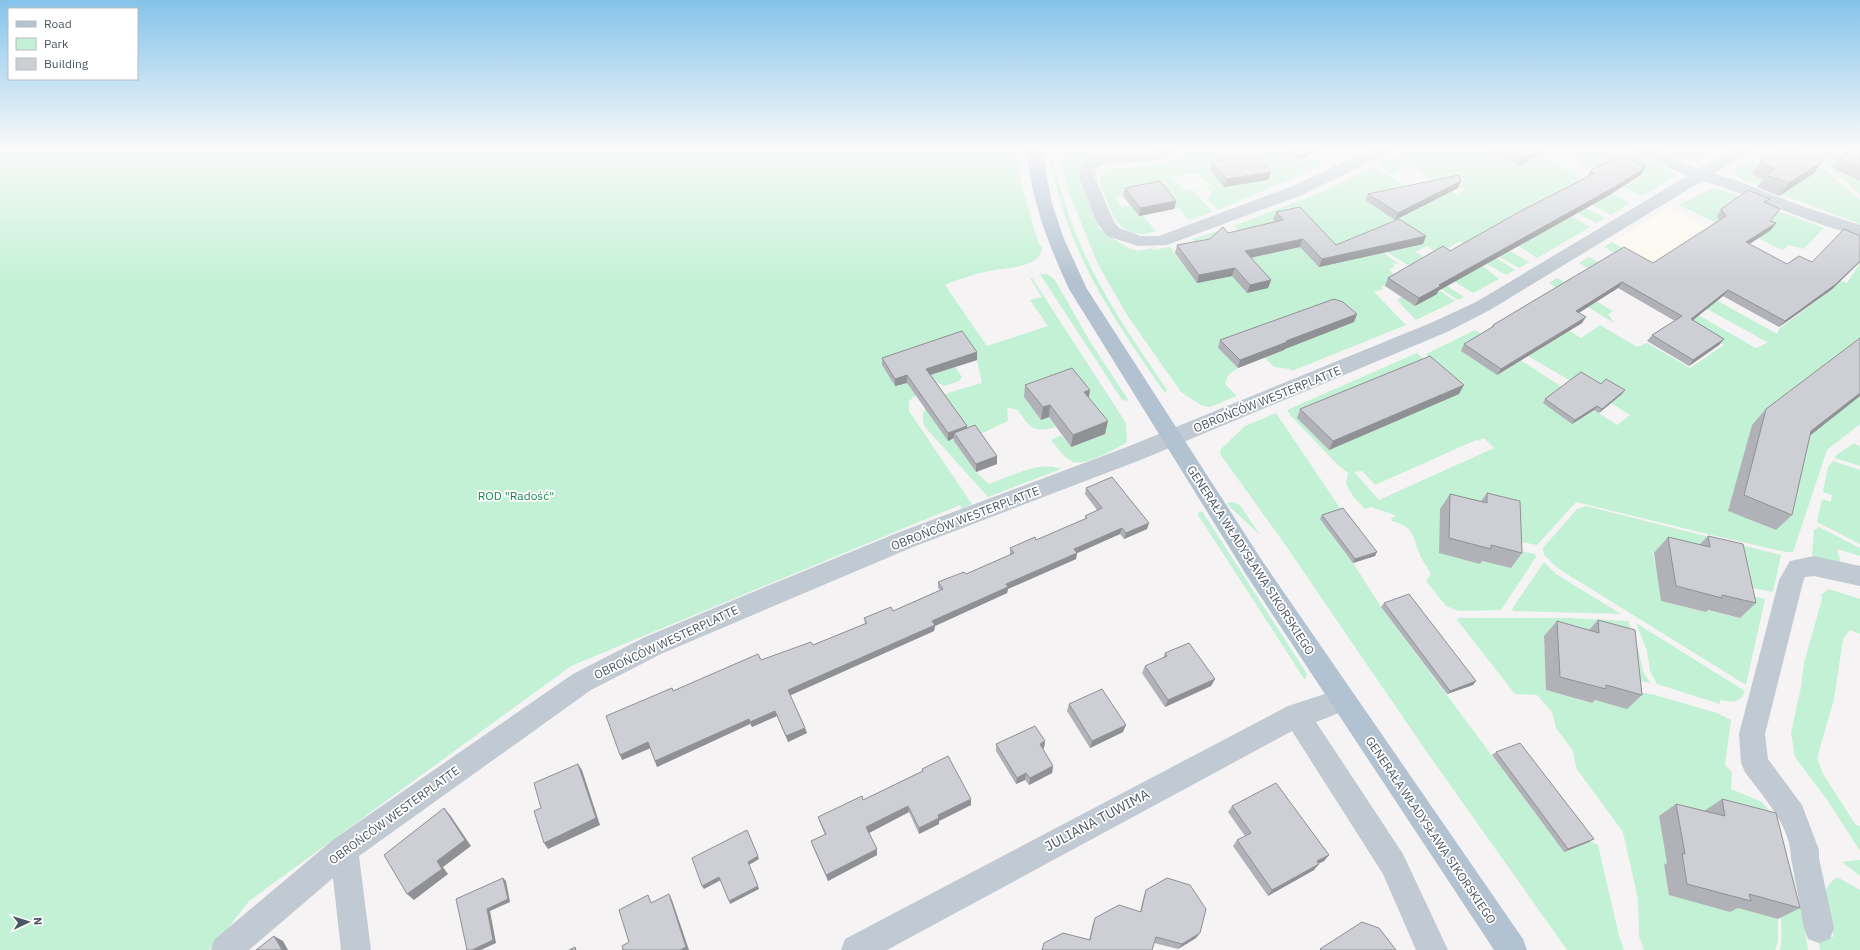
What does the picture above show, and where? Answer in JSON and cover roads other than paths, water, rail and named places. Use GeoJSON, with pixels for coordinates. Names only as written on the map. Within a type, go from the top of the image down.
{"type":"FeatureCollection","features":[{"type":"Feature","properties":{"kind":"main road","name":"GENERAŁA WŁADYSŁAWA SIKORSKIEGO"},"geometry":{"type":"LineString","coordinates":[[1042,193],[1061,254],[1082,296],[1171,438],[1343,700],[1512,950]]}},
{"type":"Feature","properties":{"kind":"street"},"geometry":{"type":"LineString","coordinates":[[1093,193],[1106,223],[1113,232],[1138,241],[1161,241],[1290,193]]}},
{"type":"Feature","properties":{"kind":"street","name":"OBROŃCÓW WESTERPLATTE"},"geometry":{"type":"LineString","coordinates":[[226,950],[344,849],[582,682],[652,646],[905,540],[1171,438],[1440,327],[1483,306],[1670,193]]}},
{"type":"Feature","properties":{"kind":"street"},"geometry":{"type":"LineString","coordinates":[[1753,193],[1801,212],[1860,231]]}},
{"type":"Feature","properties":{"kind":"street"},"geometry":{"type":"LineString","coordinates":[[1819,928],[1805,858],[1805,850],[1792,815],[1755,763],[1752,734],[1790,580],[1798,568],[1814,566],[1860,576]]}},
{"type":"Feature","properties":{"kind":"street","name":"JULIANA TUWIMA"},"geometry":{"type":"LineString","coordinates":[[856,950],[1297,715],[1343,700]]}},
{"type":"Feature","properties":{"kind":"street"},"geometry":{"type":"LineString","coordinates":[[1297,715],[1393,864],[1426,938],[1433,950]]}},
{"type":"Feature","properties":{"kind":"street"},"geometry":{"type":"LineString","coordinates":[[344,849],[356,950]]}},
{"type":"Feature","properties":{"kind":"park label","name":"ROD \"Radość\""},"geometry":{"type":"Point","coordinates":[516,495]}}]}
